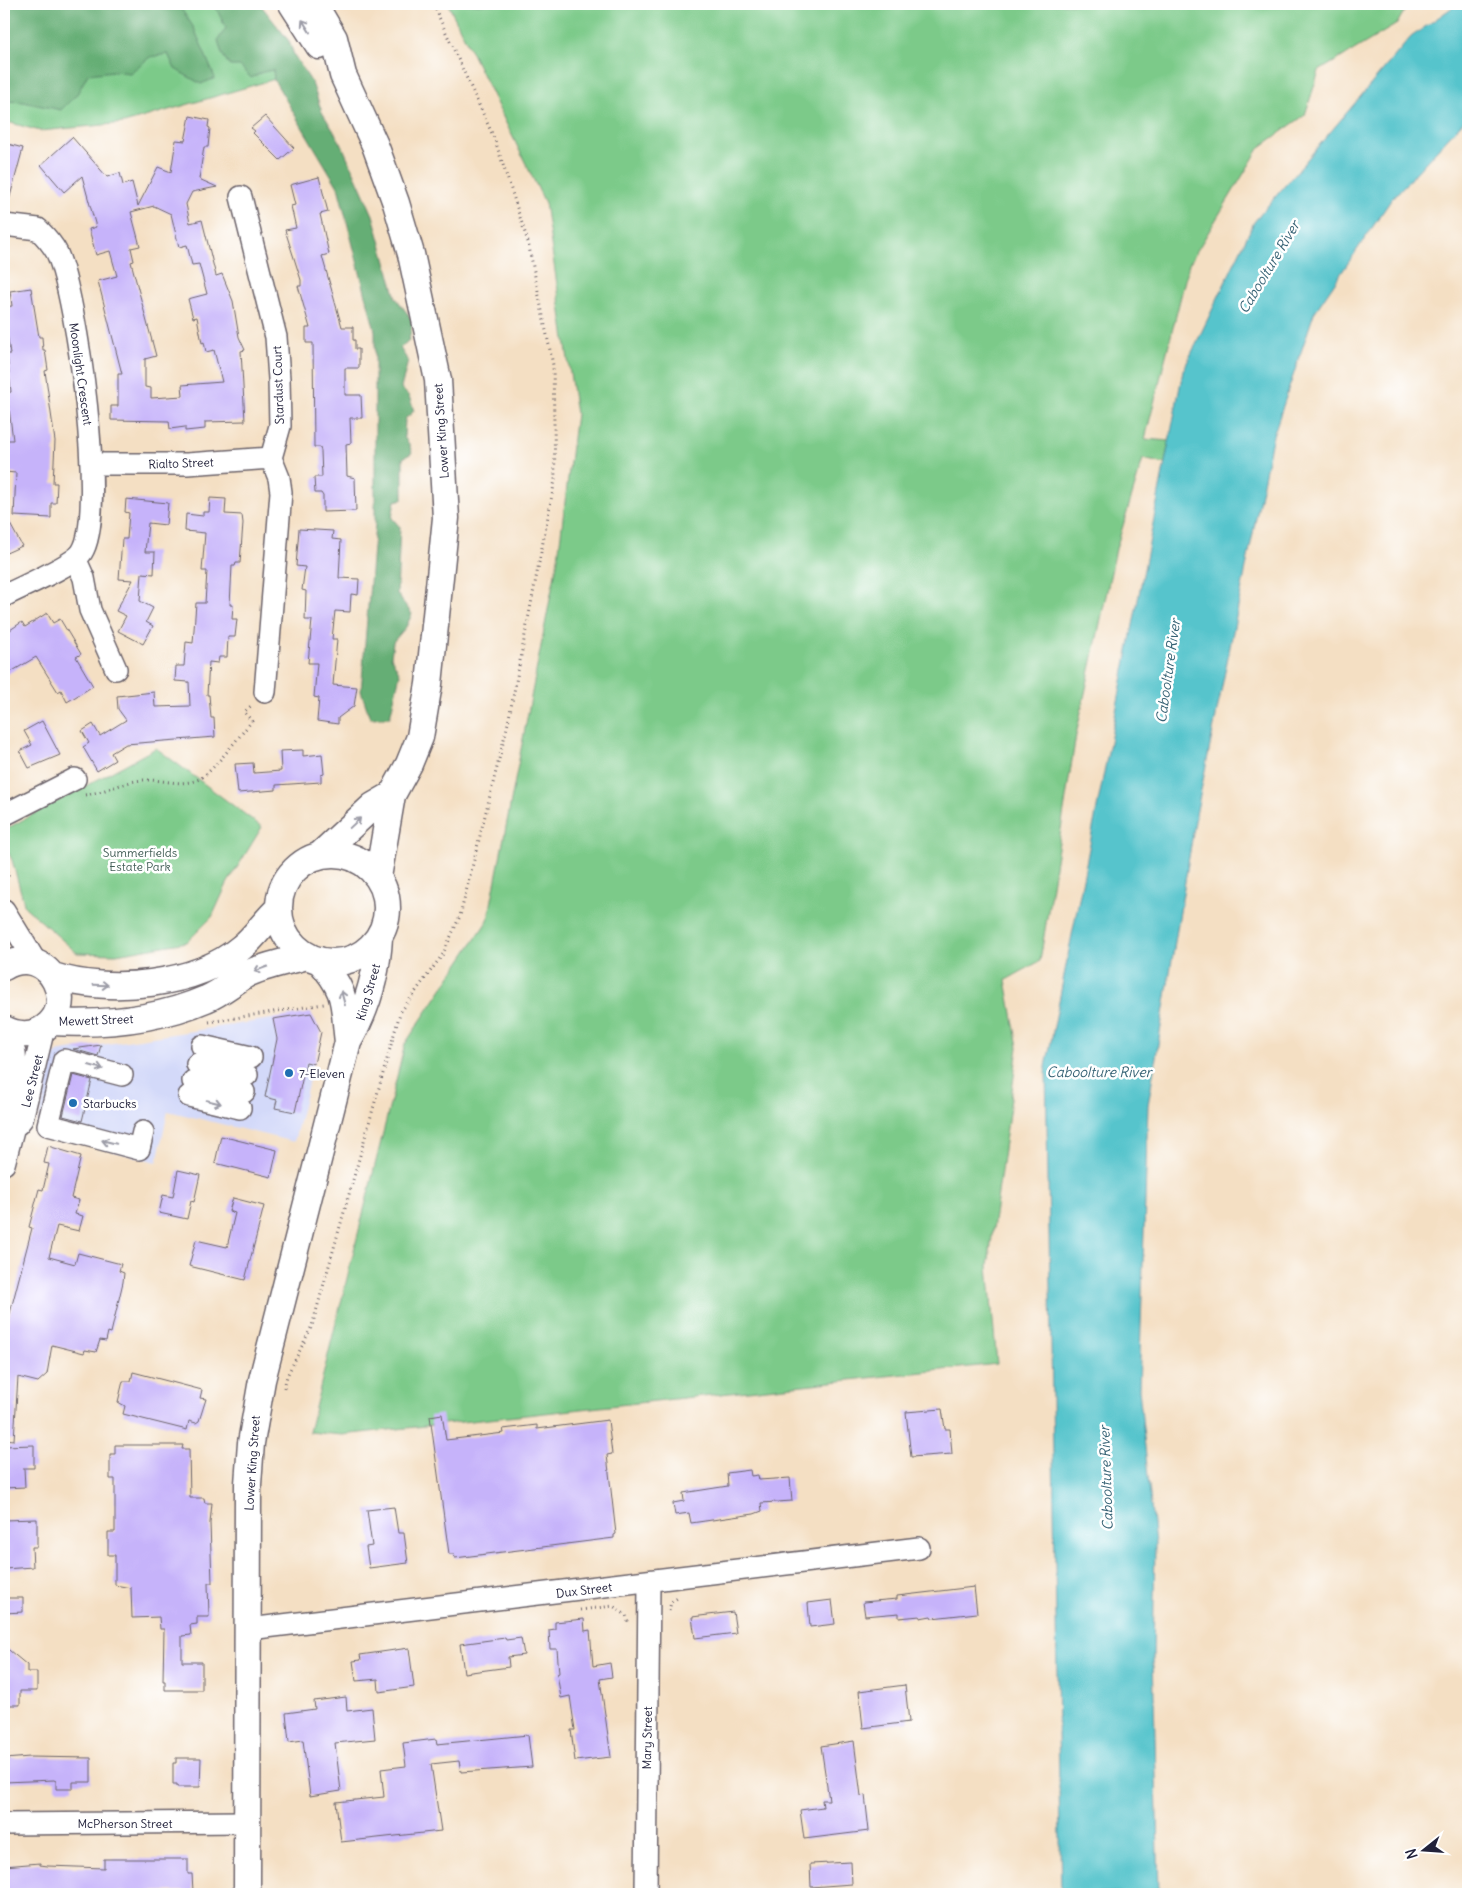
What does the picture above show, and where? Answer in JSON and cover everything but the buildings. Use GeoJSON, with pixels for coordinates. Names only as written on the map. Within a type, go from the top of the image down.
{"type":"FeatureCollection","features":[{"type":"Feature","properties":{"kind":"main road","name":"Lower King Street"},"geometry":{"type":"LineString","coordinates":[[292,4],[320,48],[343,75]]}},
{"type":"Feature","properties":{"kind":"main road","name":"Lower King Street"},"geometry":{"type":"LineString","coordinates":[[314,4],[334,38],[343,75],[380,158],[411,254],[438,380],[444,451],[446,518],[428,694],[420,737],[409,764],[392,795],[378,877]]}},
{"type":"Feature","properties":{"kind":"main road","name":"Lower King Street"},"geometry":{"type":"LineString","coordinates":[[321,854],[374,806],[392,795]]}},
{"type":"Feature","properties":{"kind":"main road"},"geometry":{"type":"LineString","coordinates":[[338,853],[353,856],[367,865],[378,877],[385,892],[388,908],[386,923],[379,938],[370,948],[346,961],[313,958],[296,947],[287,936],[281,923],[280,894],[286,880],[307,859],[321,854],[338,853]]}},
{"type":"Feature","properties":{"kind":"main road"},"geometry":{"type":"LineString","coordinates":[[4,967],[18,962],[78,983],[117,986],[165,979],[207,969],[242,948],[279,908]]}},
{"type":"Feature","properties":{"kind":"main road","name":"King Street"},"geometry":{"type":"LineString","coordinates":[[348,1042],[361,1020],[378,958],[379,938]]}},
{"type":"Feature","properties":{"kind":"main road","name":"King Street"},"geometry":{"type":"LineString","coordinates":[[313,958],[332,975],[343,996],[348,1042]]}},
{"type":"Feature","properties":{"kind":"main road","name":"Mewett Street"},"geometry":{"type":"LineString","coordinates":[[5,1029],[25,1035],[48,1025],[116,1022],[160,1014],[208,998],[248,974],[265,967],[313,958]]}},
{"type":"Feature","properties":{"kind":"main road"},"geometry":{"type":"LineString","coordinates":[[45,970],[60,994],[57,1014],[48,1025]]}},
{"type":"Feature","properties":{"kind":"main road","name":"Lower King Street"},"geometry":{"type":"LineString","coordinates":[[247,1894],[248,1484],[255,1413],[348,1042]]}},
{"type":"Feature","properties":{"kind":"street","name":"Stardust Court"},"geometry":{"type":"LineString","coordinates":[[241,197],[276,337],[280,378],[280,426],[271,458]]}},
{"type":"Feature","properties":{"kind":"street","name":"Moonlight Crescent"},"geometry":{"type":"LineString","coordinates":[[4,225],[38,229],[57,253],[80,349],[92,464],[87,540],[84,550],[76,560]]}},
{"type":"Feature","properties":{"kind":"street","name":"Rialto Street"},"geometry":{"type":"LineString","coordinates":[[92,464],[186,464],[271,458]]}},
{"type":"Feature","properties":{"kind":"street"},"geometry":{"type":"LineString","coordinates":[[266,692],[281,492],[279,478],[271,458]]}},
{"type":"Feature","properties":{"kind":"street"},"geometry":{"type":"LineString","coordinates":[[4,596],[76,560],[84,578],[90,610],[116,669]]}},
{"type":"Feature","properties":{"kind":"street"},"geometry":{"type":"LineString","coordinates":[[4,815],[77,788]]}},
{"type":"Feature","properties":{"kind":"street"},"geometry":{"type":"LineString","coordinates":[[4,910],[45,970]]}},
{"type":"Feature","properties":{"kind":"street","name":"Lee Street"},"geometry":{"type":"LineString","coordinates":[[12,1130],[22,1119],[48,1025]]}},
{"type":"Feature","properties":{"kind":"street","name":"Lee Street"},"geometry":{"type":"LineString","coordinates":[[4,1164],[12,1130],[9,1115],[16,1070],[15,1053],[5,1029]]}},
{"type":"Feature","properties":{"kind":"street"},"geometry":{"type":"LineString","coordinates":[[122,1075],[64,1060],[48,1126],[139,1149],[143,1132]]}},
{"type":"Feature","properties":{"kind":"street"},"geometry":{"type":"LineString","coordinates":[[246,1083],[195,1072],[246,1083]]}},
{"type":"Feature","properties":{"kind":"street","name":"Dux Street"},"geometry":{"type":"LineString","coordinates":[[249,1630],[649,1583],[919,1548]]}},
{"type":"Feature","properties":{"kind":"street","name":"Mary Street"},"geometry":{"type":"LineString","coordinates":[[646,1894],[649,1583]]}},
{"type":"Feature","properties":{"kind":"street","name":"McPherson Street"},"geometry":{"type":"LineString","coordinates":[[4,1824],[247,1822]]}},
{"type":"Feature","properties":{"kind":"path"},"geometry":{"type":"LineString","coordinates":[[282,1394],[287,1376],[312,1326],[400,1013],[443,954],[460,916],[508,723],[555,480],[554,365],[528,242],[495,140],[433,4]]}},
{"type":"Feature","properties":{"kind":"path"},"geometry":{"type":"LineString","coordinates":[[77,788],[108,790],[126,782],[146,780],[181,783],[203,777],[252,721],[244,712],[266,692]]}},
{"type":"Feature","properties":{"kind":"path"},"geometry":{"type":"LineString","coordinates":[[4,856],[9,879],[4,881]]}},
{"type":"Feature","properties":{"kind":"path"},"geometry":{"type":"LineString","coordinates":[[669,1620],[671,1602],[678,1597],[687,1596]]}},
{"type":"Feature","properties":{"kind":"path"},"geometry":{"type":"LineString","coordinates":[[573,1611],[613,1606],[626,1615],[629,1633]]}},
{"type":"Feature","properties":{"kind":"shaded area"},"geometry":{"type":"Polygon","coordinates":[[[311,1013],[321,1032],[294,1142],[168,1111],[157,1162],[35,1132],[54,1056],[61,1051],[311,1013]]]}},
{"type":"Feature","properties":{"kind":"green space"},"geometry":{"type":"Polygon","coordinates":[[[4,4],[253,4],[299,72],[124,123],[40,131],[4,121],[4,4]]]}},
{"type":"Feature","properties":{"kind":"green space"},"geometry":{"type":"Polygon","coordinates":[[[4,4],[178,4],[194,28],[215,78],[201,84],[175,69],[168,54],[150,57],[130,73],[114,71],[88,74],[77,94],[61,110],[23,102],[4,101],[4,4]]]}},
{"type":"Feature","properties":{"kind":"green space"},"geometry":{"type":"Polygon","coordinates":[[[214,4],[260,4],[289,41],[294,55],[312,83],[322,112],[341,143],[373,215],[396,298],[413,321],[409,340],[400,348],[408,361],[401,388],[409,396],[414,411],[405,419],[404,437],[412,453],[403,458],[403,499],[395,501],[392,518],[400,527],[397,594],[412,614],[406,627],[393,642],[391,657],[400,674],[390,717],[370,718],[361,691],[375,523],[375,331],[338,187],[274,80],[273,70],[263,72],[251,78],[240,66],[230,66],[222,54],[218,40],[226,28],[214,4]]]}},
{"type":"Feature","properties":{"kind":"green space"},"geometry":{"type":"Polygon","coordinates":[[[448,4],[1408,4],[1397,24],[1319,71],[1305,115],[1260,147],[1189,264],[1145,439],[1169,441],[1165,464],[1143,459],[1116,549],[1076,735],[1040,961],[1006,980],[1018,1047],[988,1266],[997,1364],[342,1435],[309,1432],[405,1044],[488,920],[558,558],[576,414],[545,203],[448,4]]]}},
{"type":"Feature","properties":{"kind":"green space","name":"Summerfields Estate Park"},"geometry":{"type":"Polygon","coordinates":[[[156,748],[262,827],[227,884],[212,917],[187,942],[116,954],[77,953],[25,907],[12,860],[4,844],[4,830],[156,748]]]}},
{"type":"Feature","properties":{"kind":"water","name":"Caboolture River"},"geometry":{"type":"Polygon","coordinates":[[[1457,4],[1468,4],[1468,116],[1391,200],[1314,313],[1272,439],[1196,815],[1148,1105],[1139,1389],[1155,1544],[1153,1657],[1159,1894],[1061,1894],[1046,1067],[1183,371],[1254,222],[1411,37],[1457,4]]]}},
{"type":"Feature","properties":{"kind":"place","name":"7-Eleven"},"geometry":{"type":"Point","coordinates":[289,1073]}},
{"type":"Feature","properties":{"kind":"place","name":"Starbucks"},"geometry":{"type":"Point","coordinates":[73,1103]}}]}
